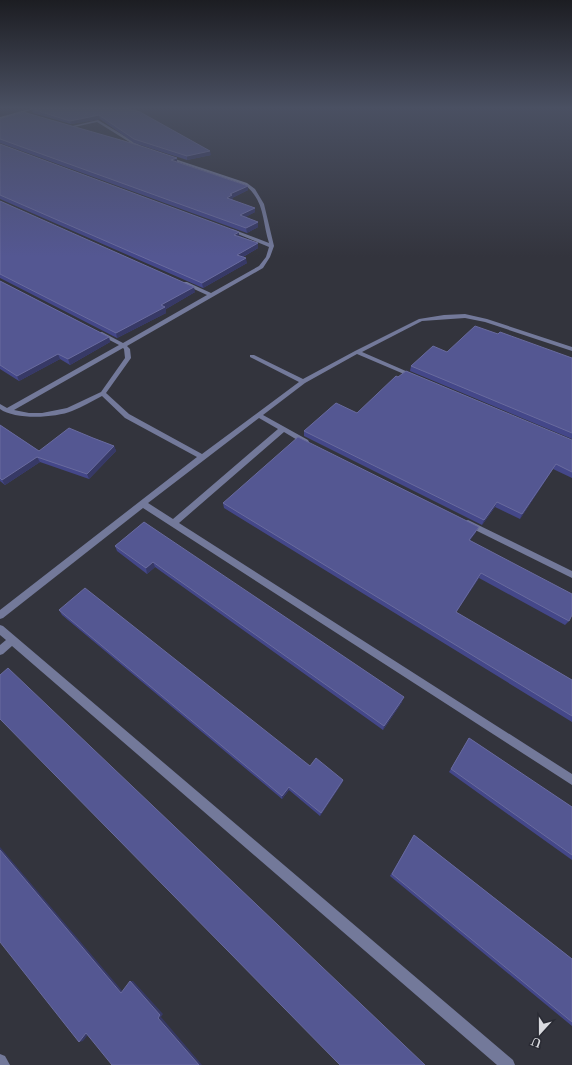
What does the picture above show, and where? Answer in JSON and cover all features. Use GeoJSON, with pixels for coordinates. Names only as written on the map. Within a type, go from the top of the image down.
{"type":"FeatureCollection","features":[{"type":"Feature","properties":{"kind":"street"},"geometry":{"type":"LineString","coordinates":[[7,411],[210,294],[261,267],[268,257],[272,246],[265,212],[259,197],[253,189],[246,184],[171,158]]}},
{"type":"Feature","properties":{"kind":"street"},"geometry":{"type":"LineString","coordinates":[[228,230],[272,246]]}},
{"type":"Feature","properties":{"kind":"street"},"geometry":{"type":"LineString","coordinates":[[181,282],[210,294]]}},
{"type":"Feature","properties":{"kind":"street"},"geometry":{"type":"LineString","coordinates":[[0,615],[202,457],[303,382],[357,352],[421,320],[465,316],[487,320],[572,349]]}},
{"type":"Feature","properties":{"kind":"street"},"geometry":{"type":"LineString","coordinates":[[0,406],[7,411],[29,415],[54,414],[69,410],[103,393],[128,358],[127,349],[123,345],[96,330]]}},
{"type":"Feature","properties":{"kind":"street"},"geometry":{"type":"LineString","coordinates":[[357,352],[421,380]]}},
{"type":"Feature","properties":{"kind":"street"},"geometry":{"type":"LineString","coordinates":[[252,356],[303,382]]}},
{"type":"Feature","properties":{"kind":"street"},"geometry":{"type":"LineString","coordinates":[[103,393],[127,416],[202,457]]}},
{"type":"Feature","properties":{"kind":"street"},"geometry":{"type":"LineString","coordinates":[[258,415],[282,430],[311,444]]}},
{"type":"Feature","properties":{"kind":"street"},"geometry":{"type":"LineString","coordinates":[[173,524],[282,430]]}},
{"type":"Feature","properties":{"kind":"street"},"geometry":{"type":"LineString","coordinates":[[143,504],[572,780]]}},
{"type":"Feature","properties":{"kind":"street"},"geometry":{"type":"LineString","coordinates":[[459,519],[572,575]]}},
{"type":"Feature","properties":{"kind":"street"},"geometry":{"type":"LineString","coordinates":[[0,629],[508,1065]]}},
{"type":"Feature","properties":{"kind":"street"},"geometry":{"type":"LineString","coordinates":[[0,651],[12,640]]}},
{"type":"Feature","properties":{"kind":"street"},"geometry":{"type":"LineString","coordinates":[[0,1061],[3,1065]]}},
{"type":"Feature","properties":{"kind":"building"},"geometry":{"type":"Polygon","coordinates":[[[0,158],[37,158],[239,232],[234,235],[258,243],[237,255],[246,258],[202,283],[0,195],[0,158]]]}},
{"type":"Feature","properties":{"kind":"building"},"geometry":{"type":"Polygon","coordinates":[[[52,158],[177,158],[171,160],[248,186],[230,194],[232,195],[227,198],[255,208],[240,215],[258,222],[246,228],[52,158]]]}},
{"type":"Feature","properties":{"kind":"building"},"geometry":{"type":"Polygon","coordinates":[[[0,201],[194,287],[161,305],[165,307],[116,333],[0,274],[0,201]]]}},
{"type":"Feature","properties":{"kind":"building"},"geometry":{"type":"Polygon","coordinates":[[[0,281],[109,337],[68,359],[58,354],[17,376],[0,365],[0,281]]]}},
{"type":"Feature","properties":{"kind":"building"},"geometry":{"type":"Polygon","coordinates":[[[475,326],[498,334],[500,332],[572,358],[572,433],[411,366],[433,346],[447,352],[475,326]]]}},
{"type":"Feature","properties":{"kind":"building"},"geometry":{"type":"Polygon","coordinates":[[[406,371],[572,440],[572,472],[556,464],[522,514],[497,502],[484,520],[304,431],[336,403],[357,413],[396,376],[398,377],[406,371]]]}},
{"type":"Feature","properties":{"kind":"building"},"geometry":{"type":"Polygon","coordinates":[[[0,425],[39,451],[69,428],[114,446],[87,474],[37,457],[2,480],[0,478],[0,425]]]}},
{"type":"Feature","properties":{"kind":"building"},"geometry":{"type":"Polygon","coordinates":[[[298,437],[479,527],[469,540],[572,594],[572,615],[569,621],[481,573],[456,612],[572,680],[572,716],[223,503],[298,437]]]}},
{"type":"Feature","properties":{"kind":"building"},"geometry":{"type":"Polygon","coordinates":[[[144,522],[404,697],[384,726],[153,562],[146,568],[115,546],[144,522]]]}},
{"type":"Feature","properties":{"kind":"building"},"geometry":{"type":"Polygon","coordinates":[[[85,588],[310,766],[316,758],[343,780],[321,813],[289,787],[282,796],[59,610],[85,588]]]}},
{"type":"Feature","properties":{"kind":"building"},"geometry":{"type":"Polygon","coordinates":[[[8,668],[425,1065],[340,1065],[0,719],[0,675],[8,668]]]}},
{"type":"Feature","properties":{"kind":"building"},"geometry":{"type":"Polygon","coordinates":[[[469,738],[572,807],[572,855],[451,769],[469,738]]]}},
{"type":"Feature","properties":{"kind":"building"},"geometry":{"type":"Polygon","coordinates":[[[414,835],[572,959],[572,1022],[392,874],[414,835]]]}},
{"type":"Feature","properties":{"kind":"building"},"geometry":{"type":"Polygon","coordinates":[[[0,850],[121,993],[130,981],[160,1015],[158,1018],[199,1065],[112,1065],[86,1033],[79,1042],[0,942],[0,850]]]}}]}
